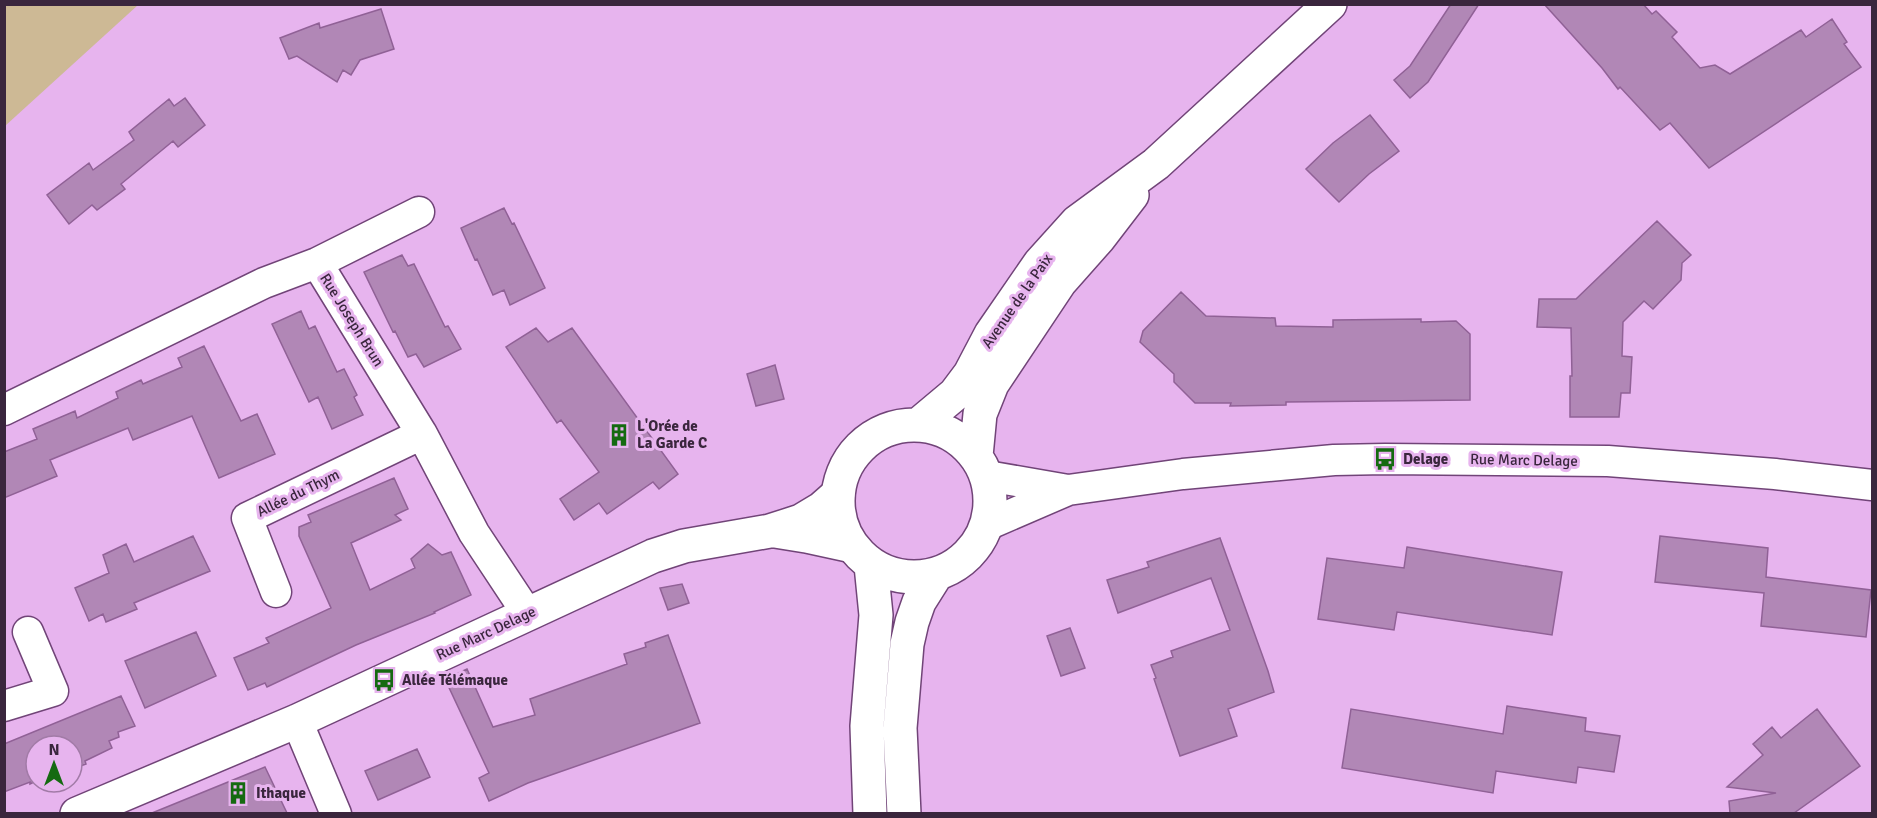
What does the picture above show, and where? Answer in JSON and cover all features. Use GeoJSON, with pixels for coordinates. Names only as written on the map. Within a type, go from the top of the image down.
{"type":"FeatureCollection","features":[{"type":"Feature","properties":{"kind":"main road","name":"Avenue de la Paix"},"geometry":{"type":"LineString","coordinates":[[918,425],[936,412],[960,388],[991,334],[1040,263],[1077,222],[1156,164],[1330,4]]}},
{"type":"Feature","properties":{"kind":"main road","name":"Avenue de la Paix"},"geometry":{"type":"LineString","coordinates":[[981,466],[980,414],[992,384],[1060,282],[1100,238],[1156,164]]}},
{"type":"Feature","properties":{"kind":"main road"},"geometry":{"type":"LineString","coordinates":[[918,425],[935,428],[965,443],[981,466],[990,492],[991,509],[987,525],[976,546],[958,564],[936,574],[914,578],[892,574],[862,555],[843,530],[838,494],[842,476],[850,459],[864,444],[881,433],[900,426],[918,425]]}},
{"type":"Feature","properties":{"kind":"main road","name":"Rue Marc Delage"},"geometry":{"type":"LineString","coordinates":[[77,813],[297,721],[653,556],[684,546],[770,531],[801,521],[821,509],[838,494]]}},
{"type":"Feature","properties":{"kind":"main road","name":"Rue Marc Delage"},"geometry":{"type":"LineString","coordinates":[[770,531],[806,536],[862,555]]}},
{"type":"Feature","properties":{"kind":"main road"},"geometry":{"type":"LineString","coordinates":[[862,555],[876,615],[867,726],[870,813]]}},
{"type":"Feature","properties":{"kind":"main road"},"geometry":{"type":"LineString","coordinates":[[904,813],[900,728],[908,644],[912,621],[919,602],[936,574]]}},
{"type":"Feature","properties":{"kind":"street"},"geometry":{"type":"LineString","coordinates":[[317,262],[419,212]]}},
{"type":"Feature","properties":{"kind":"street","name":"Rue Joseph Brun"},"geometry":{"type":"LineString","coordinates":[[11,403],[264,283],[317,262],[422,434],[474,533],[527,613]]}},
{"type":"Feature","properties":{"kind":"street","name":"Allée du Thym"},"geometry":{"type":"LineString","coordinates":[[276,592],[247,518],[422,434]]}},
{"type":"Feature","properties":{"kind":"street","name":"Rue Marc Delage"},"geometry":{"type":"LineString","coordinates":[[987,525],[1068,490],[1277,464],[1385,459],[1608,461],[1752,471],[1872,485]]}},
{"type":"Feature","properties":{"kind":"street","name":"Rue Marc Delage"},"geometry":{"type":"LineString","coordinates":[[981,466],[1068,490]]}},
{"type":"Feature","properties":{"kind":"street"},"geometry":{"type":"LineString","coordinates":[[4,706],[53,691],[27,632]]}},
{"type":"Feature","properties":{"kind":"street"},"geometry":{"type":"LineString","coordinates":[[297,721],[336,813]]}},
{"type":"Feature","properties":{"kind":"shaded area"},"geometry":{"type":"Polygon","coordinates":[[[5,4],[138,4],[138,5],[5,126],[5,4]]]}},
{"type":"Feature","properties":{"kind":"building"},"geometry":{"type":"Polygon","coordinates":[[[1451,4],[1479,4],[1428,82],[1410,98],[1394,80],[1410,66],[1451,4]]]}},
{"type":"Feature","properties":{"kind":"building"},"geometry":{"type":"Polygon","coordinates":[[[1544,4],[1643,4],[1652,14],[1656,11],[1677,32],[1672,37],[1700,68],[1715,65],[1730,74],[1801,30],[1806,37],[1832,19],[1847,42],[1844,44],[1861,67],[1709,168],[1670,123],[1660,130],[1620,87],[1618,89],[1544,4]]]}},
{"type":"Feature","properties":{"kind":"building"},"geometry":{"type":"Polygon","coordinates":[[[381,9],[394,49],[360,60],[351,75],[343,70],[337,82],[297,56],[289,59],[280,38],[319,23],[320,28],[381,9]]]}},
{"type":"Feature","properties":{"kind":"building"},"geometry":{"type":"Polygon","coordinates":[[[185,98],[205,125],[178,147],[173,141],[121,184],[125,189],[97,210],[92,205],[69,224],[47,195],[89,163],[93,170],[134,140],[129,132],[169,99],[174,106],[185,98]]]}},
{"type":"Feature","properties":{"kind":"building"},"geometry":{"type":"Polygon","coordinates":[[[1370,115],[1399,151],[1369,174],[1339,202],[1306,169],[1333,143],[1370,115]]]}},
{"type":"Feature","properties":{"kind":"building"},"geometry":{"type":"Polygon","coordinates":[[[504,208],[512,224],[514,223],[545,288],[510,305],[504,290],[493,295],[461,228],[504,208]]]}},
{"type":"Feature","properties":{"kind":"building"},"geometry":{"type":"Polygon","coordinates":[[[1657,221],[1691,255],[1682,263],[1681,280],[1653,309],[1644,301],[1623,322],[1622,356],[1632,357],[1630,393],[1621,393],[1619,417],[1570,417],[1571,328],[1537,327],[1539,299],[1576,299],[1657,221]]]}},
{"type":"Feature","properties":{"kind":"building"},"geometry":{"type":"Polygon","coordinates":[[[402,255],[408,266],[414,264],[445,327],[448,326],[461,349],[424,367],[416,354],[408,357],[395,331],[393,332],[364,272],[402,255]]]}},
{"type":"Feature","properties":{"kind":"building"},"geometry":{"type":"Polygon","coordinates":[[[1181,292],[1206,316],[1275,318],[1276,326],[1333,327],[1333,320],[1456,321],[1470,334],[1470,400],[1286,402],[1286,405],[1230,406],[1231,403],[1195,403],[1174,382],[1174,374],[1140,342],[1143,331],[1181,292]]]}},
{"type":"Feature","properties":{"kind":"building"},"geometry":{"type":"Polygon","coordinates":[[[301,311],[309,329],[315,326],[337,372],[344,369],[357,395],[354,397],[363,415],[332,429],[318,397],[309,402],[272,324],[301,311]]]}},
{"type":"Feature","properties":{"kind":"building","name":"L'Orée de La Garde C"},"geometry":{"type":"Polygon","coordinates":[[[536,328],[548,342],[572,328],[678,474],[659,489],[653,482],[607,514],[599,503],[574,520],[560,499],[599,472],[561,420],[557,423],[506,347],[536,328]]]}},
{"type":"Feature","properties":{"kind":"building"},"geometry":{"type":"Polygon","coordinates":[[[204,346],[241,421],[257,414],[275,454],[219,478],[192,416],[133,440],[128,428],[50,460],[57,476],[4,498],[4,452],[37,439],[33,429],[75,411],[77,418],[118,398],[116,392],[141,380],[143,384],[182,367],[178,358],[204,346]]]}},
{"type":"Feature","properties":{"kind":"building"},"geometry":{"type":"Polygon","coordinates":[[[775,365],[784,399],[756,406],[747,374],[775,365]]]}},
{"type":"Feature","properties":{"kind":"building"},"geometry":{"type":"Polygon","coordinates":[[[394,478],[408,509],[395,515],[401,520],[351,543],[370,590],[415,568],[411,559],[428,544],[442,555],[451,552],[471,595],[267,687],[265,683],[248,690],[234,658],[269,643],[266,638],[331,608],[299,536],[299,527],[311,522],[308,515],[394,478]]]}},
{"type":"Feature","properties":{"kind":"building"},"geometry":{"type":"Polygon","coordinates":[[[193,536],[210,571],[134,603],[137,609],[106,622],[103,614],[89,621],[75,588],[109,573],[103,555],[126,544],[134,562],[193,536]]]}},
{"type":"Feature","properties":{"kind":"building"},"geometry":{"type":"Polygon","coordinates":[[[1660,536],[1768,548],[1766,577],[1871,590],[1866,637],[1761,626],[1764,593],[1655,582],[1660,536]]]}},
{"type":"Feature","properties":{"kind":"building"},"geometry":{"type":"Polygon","coordinates":[[[1220,538],[1274,692],[1228,709],[1237,736],[1180,756],[1151,665],[1173,657],[1171,651],[1230,630],[1211,578],[1118,613],[1107,580],[1149,567],[1147,562],[1220,538]]]}},
{"type":"Feature","properties":{"kind":"building"},"geometry":{"type":"Polygon","coordinates":[[[1407,547],[1562,572],[1552,635],[1397,612],[1394,630],[1318,619],[1327,558],[1404,568],[1407,547]]]}},
{"type":"Feature","properties":{"kind":"building"},"geometry":{"type":"Polygon","coordinates":[[[682,584],[689,603],[668,610],[660,588],[682,584]]]}},
{"type":"Feature","properties":{"kind":"building"},"geometry":{"type":"Polygon","coordinates":[[[1070,628],[1085,668],[1061,676],[1047,636],[1070,628]]]}},
{"type":"Feature","properties":{"kind":"building"},"geometry":{"type":"Polygon","coordinates":[[[196,632],[216,676],[145,708],[125,661],[196,632]]]}},
{"type":"Feature","properties":{"kind":"building"},"geometry":{"type":"Polygon","coordinates":[[[668,635],[700,723],[528,783],[489,801],[479,778],[489,773],[445,679],[467,669],[493,727],[535,715],[530,699],[627,664],[624,654],[646,647],[645,643],[668,635]]]}},
{"type":"Feature","properties":{"kind":"building"},"geometry":{"type":"Polygon","coordinates":[[[121,696],[135,726],[118,732],[119,737],[109,741],[112,748],[85,761],[84,765],[84,734],[28,734],[121,696]]]}},
{"type":"Feature","properties":{"kind":"building"},"geometry":{"type":"Polygon","coordinates":[[[1507,706],[1586,718],[1585,731],[1620,736],[1614,772],[1578,767],[1576,783],[1496,771],[1493,793],[1342,768],[1351,709],[1503,734],[1507,706]]]}},
{"type":"Feature","properties":{"kind":"building"},"geometry":{"type":"Polygon","coordinates":[[[1817,709],[1860,766],[1794,813],[1730,813],[1729,801],[1776,793],[1727,787],[1763,755],[1753,744],[1772,727],[1781,738],[1817,709]]]}},
{"type":"Feature","properties":{"kind":"building"},"geometry":{"type":"Polygon","coordinates":[[[24,736],[24,784],[4,792],[4,744],[24,736]]]}},
{"type":"Feature","properties":{"kind":"building"},"geometry":{"type":"Polygon","coordinates":[[[417,749],[430,777],[378,800],[365,771],[417,749]]]}},
{"type":"Feature","properties":{"kind":"building","name":"Ithaque"},"geometry":{"type":"Polygon","coordinates":[[[265,767],[287,813],[152,813],[265,767]]]}},
{"type":"Feature","properties":{"kind":"place","name":"L'Orée de La Garde C"},"geometry":{"type":"Point","coordinates":[619,435]}},
{"type":"Feature","properties":{"kind":"place","name":"Delage"},"geometry":{"type":"Point","coordinates":[1385,459]}},
{"type":"Feature","properties":{"kind":"place","name":"Allée Télémaque"},"geometry":{"type":"Point","coordinates":[384,680]}},
{"type":"Feature","properties":{"kind":"place","name":"Ithaque"},"geometry":{"type":"Point","coordinates":[238,793]}}]}
